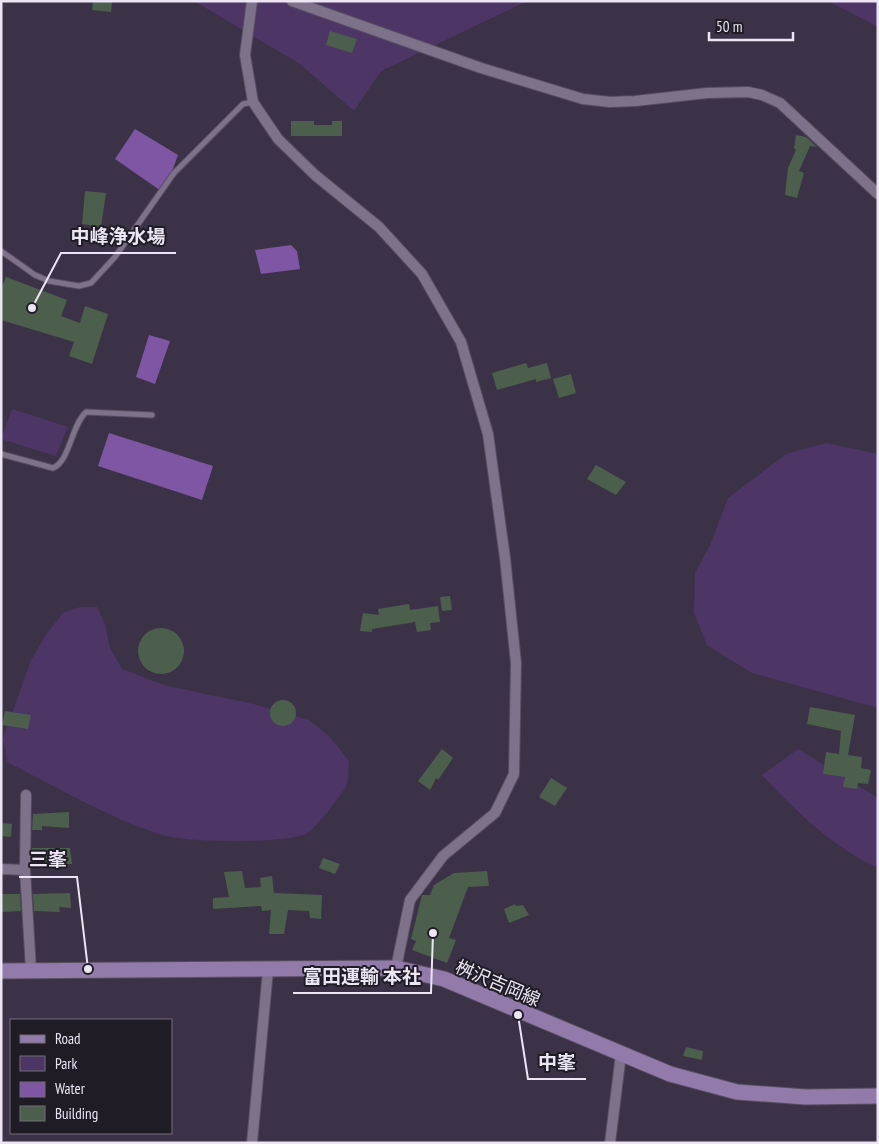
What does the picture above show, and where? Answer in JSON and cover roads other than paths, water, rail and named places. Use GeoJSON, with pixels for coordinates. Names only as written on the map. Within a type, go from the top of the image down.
{"type":"FeatureCollection","features":[{"type":"Feature","properties":{"kind":"main road","name":"桝沢吉岡線"},"geometry":{"type":"LineString","coordinates":[[1,971],[396,968],[444,979],[670,1074],[737,1092],[806,1096],[878,1096]]}},
{"type":"Feature","properties":{"kind":"street"},"geometry":{"type":"LineString","coordinates":[[252,1],[246,55],[253,102],[278,139],[315,174],[379,227],[422,274],[462,342],[488,434],[506,558],[516,663],[514,774],[495,813],[443,856],[410,900],[396,968]]}},
{"type":"Feature","properties":{"kind":"street"},"geometry":{"type":"LineString","coordinates":[[292,1],[481,68],[583,99],[610,102],[707,93],[748,92],[762,95],[780,104],[878,194]]}},
{"type":"Feature","properties":{"kind":"street"},"geometry":{"type":"LineString","coordinates":[[26,795],[25,870],[31,970]]}},
{"type":"Feature","properties":{"kind":"street"},"geometry":{"type":"LineString","coordinates":[[1,869],[25,870]]}},
{"type":"Feature","properties":{"kind":"street"},"geometry":{"type":"LineString","coordinates":[[252,1143],[268,970]]}},
{"type":"Feature","properties":{"kind":"street"},"geometry":{"type":"LineString","coordinates":[[610,1143],[621,1054]]}},
{"type":"Feature","properties":{"kind":"lane"},"geometry":{"type":"LineString","coordinates":[[1,251],[35,275],[49,281],[79,286],[91,283],[115,257],[174,173],[242,104],[253,102]]}},
{"type":"Feature","properties":{"kind":"lane"},"geometry":{"type":"LineString","coordinates":[[1,454],[53,468],[62,462],[76,425],[86,412],[152,415]]}},
{"type":"Feature","properties":{"kind":"water"},"geometry":{"type":"Polygon","coordinates":[[[135,129],[178,155],[164,193],[115,159],[135,129]]]}},
{"type":"Feature","properties":{"kind":"water"},"geometry":{"type":"Polygon","coordinates":[[[291,245],[297,251],[300,269],[261,274],[255,250],[291,245]]]}},
{"type":"Feature","properties":{"kind":"water"},"geometry":{"type":"Polygon","coordinates":[[[149,335],[170,341],[155,384],[136,377],[149,335]]]}},
{"type":"Feature","properties":{"kind":"water"},"geometry":{"type":"Polygon","coordinates":[[[109,433],[213,466],[202,500],[98,466],[109,433]]]}},
{"type":"Feature","properties":{"kind":"place","name":"中峰浄水場"},"geometry":{"type":"Point","coordinates":[32,308]}},
{"type":"Feature","properties":{"kind":"place","name":"富田運輸 本社"},"geometry":{"type":"Point","coordinates":[433,933]}},
{"type":"Feature","properties":{"kind":"place","name":"三峯"},"geometry":{"type":"Point","coordinates":[88,969]}},
{"type":"Feature","properties":{"kind":"place","name":"中峯"},"geometry":{"type":"Point","coordinates":[518,1015]}}]}
